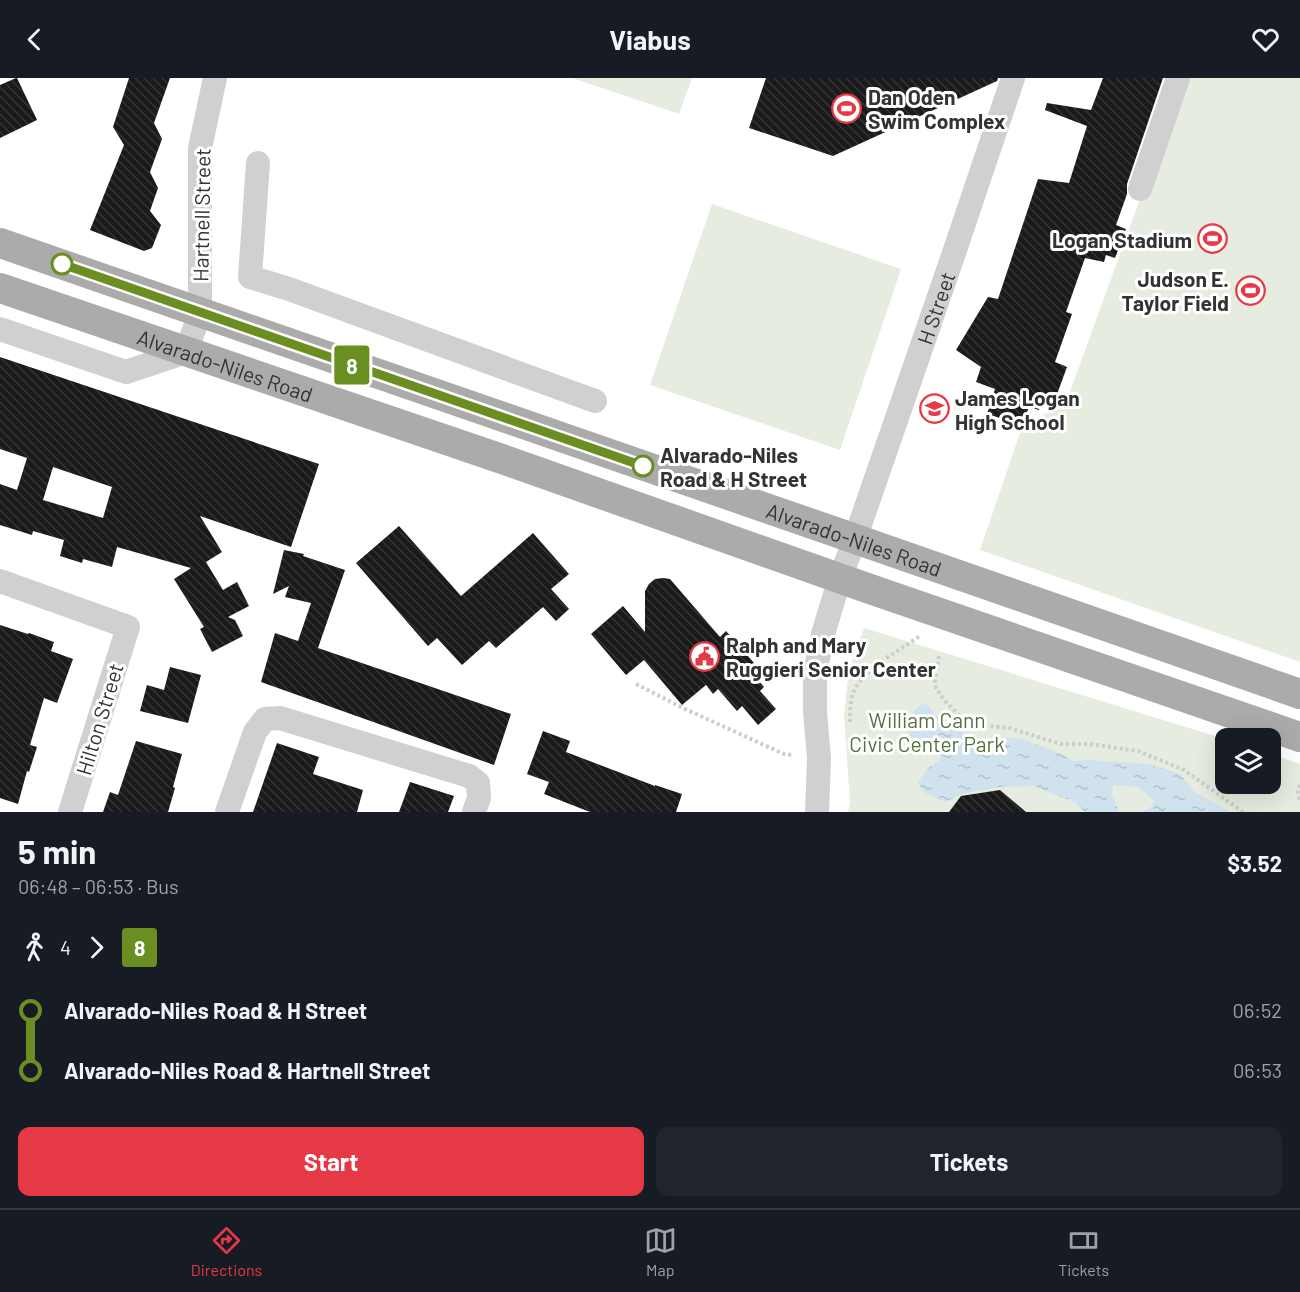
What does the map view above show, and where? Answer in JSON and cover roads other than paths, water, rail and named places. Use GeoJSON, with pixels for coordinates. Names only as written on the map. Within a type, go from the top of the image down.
{"type":"FeatureCollection","features":[{"type":"Feature","properties":{"kind":"main road","name":"Alvarado-Niles Road"},"geometry":{"type":"LineString","coordinates":[[0,243],[1300,694]]}},
{"type":"Feature","properties":{"kind":"main road","name":"Alvarado-Niles Road"},"geometry":{"type":"LineString","coordinates":[[0,288],[502,459],[1300,737]]}},
{"type":"Feature","properties":{"kind":"street","name":"Hartnell Street"},"geometry":{"type":"LineString","coordinates":[[186,352],[200,313],[200,148],[215,78]]}},
{"type":"Feature","properties":{"kind":"street","name":"H Street"},"geometry":{"type":"LineString","coordinates":[[818,812],[819,758],[815,712],[815,673],[823,634],[840,578],[1013,78]]}},
{"type":"Feature","properties":{"kind":"street"},"geometry":{"type":"LineString","coordinates":[[1140,189],[1178,78]]}},
{"type":"Feature","properties":{"kind":"street"},"geometry":{"type":"LineString","coordinates":[[258,163],[250,277],[595,401]]}},
{"type":"Feature","properties":{"kind":"street"},"geometry":{"type":"LineString","coordinates":[[0,329],[126,372],[186,352]]}},
{"type":"Feature","properties":{"kind":"street","name":"Hilton Street"},"geometry":{"type":"LineString","coordinates":[[0,581],[128,627],[70,812]]}},
{"type":"Feature","properties":{"kind":"street"},"geometry":{"type":"LineString","coordinates":[[227,812],[255,732],[265,719],[280,718],[469,776],[478,783],[479,798],[474,812]]}},
{"type":"Feature","properties":{"kind":"water"},"geometry":{"type":"Polygon","coordinates":[[[923,704],[930,708],[934,715],[974,739],[1020,738],[1073,761],[1149,764],[1180,774],[1195,792],[1230,812],[1142,812],[1150,808],[1155,801],[1138,787],[1113,785],[1112,795],[1119,812],[1085,812],[1076,803],[1034,786],[1000,787],[961,794],[947,802],[938,799],[926,793],[918,782],[928,768],[940,760],[940,753],[916,740],[909,731],[908,725],[911,716],[923,704]]]}},
{"type":"Feature","properties":{"kind":"place","name":"Dan Oden Swim Complex"},"geometry":{"type":"Point","coordinates":[847,108]}},
{"type":"Feature","properties":{"kind":"place","name":"Logan Stadium"},"geometry":{"type":"Point","coordinates":[1213,239]}},
{"type":"Feature","properties":{"kind":"place","name":"Judson E. Taylor Field"},"geometry":{"type":"Point","coordinates":[1250,290]}},
{"type":"Feature","properties":{"kind":"place","name":"James Logan High School"},"geometry":{"type":"Point","coordinates":[934,409]}},
{"type":"Feature","properties":{"kind":"place","name":"Alvarado-Niles Road & H Street"},"geometry":{"type":"Point","coordinates":[643,466]}},
{"type":"Feature","properties":{"kind":"place","name":"Ralph and Mary Ruggieri Senior Center"},"geometry":{"type":"Point","coordinates":[705,656]}},
{"type":"Feature","properties":{"kind":"park label","name":"William Cann Civic Center Park"},"geometry":{"type":"Point","coordinates":[927,731]}}]}
